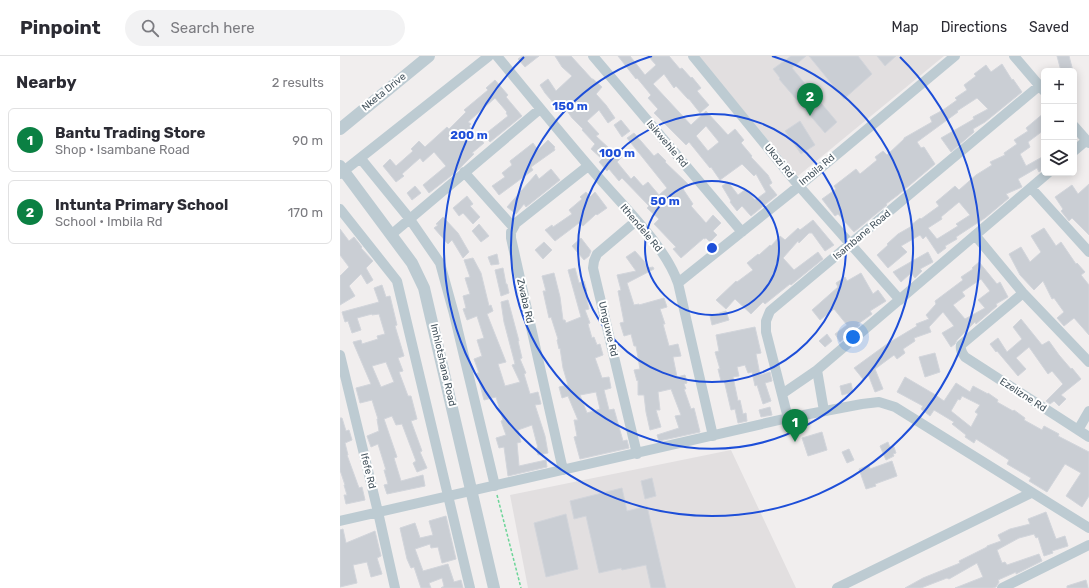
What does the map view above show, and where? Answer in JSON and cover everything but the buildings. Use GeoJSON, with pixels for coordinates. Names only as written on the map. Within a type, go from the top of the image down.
{"type":"FeatureCollection","features":[{"type":"Feature","properties":{"kind":"street","name":"Nketa Drive"},"geometry":{"type":"LineString","coordinates":[[340,129],[429,56]]}},
{"type":"Feature","properties":{"kind":"street"},"geometry":{"type":"LineString","coordinates":[[341,170],[361,159],[489,56]]}},
{"type":"Feature","properties":{"kind":"street","name":"Ithendele Rd"},"geometry":{"type":"LineString","coordinates":[[497,56],[588,166],[636,220],[662,252],[674,272],[678,283],[713,436]]}},
{"type":"Feature","properties":{"kind":"street","name":"Isikwehle Rd"},"geometry":{"type":"LineString","coordinates":[[592,56],[742,232]]}},
{"type":"Feature","properties":{"kind":"street","name":"Ukozi Rd"},"geometry":{"type":"LineString","coordinates":[[693,56],[799,186],[900,300]]}},
{"type":"Feature","properties":{"kind":"street","name":"Imbila Rd"},"geometry":{"type":"LineString","coordinates":[[678,283],[799,186],[955,56]]}},
{"type":"Feature","properties":{"kind":"street"},"geometry":{"type":"LineString","coordinates":[[1014,56],[1041,89]]}},
{"type":"Feature","properties":{"kind":"street","name":"Isambane Road"},"geometry":{"type":"LineString","coordinates":[[788,418],[766,332],[766,321],[770,311],[1041,89]]}},
{"type":"Feature","properties":{"kind":"street"},"geometry":{"type":"LineString","coordinates":[[392,234],[409,218],[540,109]]}},
{"type":"Feature","properties":{"kind":"street"},"geometry":{"type":"LineString","coordinates":[[340,116],[353,118]]}},
{"type":"Feature","properties":{"kind":"street"},"geometry":{"type":"LineString","coordinates":[[1077,129],[1088,142],[1077,149]]}},
{"type":"Feature","properties":{"kind":"street"},"geometry":{"type":"LineString","coordinates":[[361,159],[409,218],[437,258],[442,270],[495,486]]}},
{"type":"Feature","properties":{"kind":"street"},"geometry":{"type":"LineString","coordinates":[[464,172],[512,227],[588,166]]}},
{"type":"Feature","properties":{"kind":"street","name":"Imhlotshana Road"},"geometry":{"type":"LineString","coordinates":[[341,170],[392,234],[412,264],[424,288],[494,588]]}},
{"type":"Feature","properties":{"kind":"street"},"geometry":{"type":"LineString","coordinates":[[782,394],[817,370],[1045,176]]}},
{"type":"Feature","properties":{"kind":"street"},"geometry":{"type":"LineString","coordinates":[[1031,188],[1089,252]]}},
{"type":"Feature","properties":{"kind":"street"},"geometry":{"type":"LineString","coordinates":[[340,209],[397,281],[470,588]]}},
{"type":"Feature","properties":{"kind":"street","name":"Umguwe Rd"},"geometry":{"type":"LineString","coordinates":[[636,220],[597,254],[593,268],[637,454]]}},
{"type":"Feature","properties":{"kind":"street","name":"Zwaba Rd"},"geometry":{"type":"LineString","coordinates":[[512,227],[511,238],[563,470]]}},
{"type":"Feature","properties":{"kind":"street"},"geometry":{"type":"LineString","coordinates":[[975,236],[1023,293],[1089,362]]}},
{"type":"Feature","properties":{"kind":"street","name":"Ezelizne Rd"},"geometry":{"type":"LineString","coordinates":[[1023,293],[962,345],[961,350],[965,357],[1089,437]]}},
{"type":"Feature","properties":{"kind":"street","name":"Ifefe Rd"},"geometry":{"type":"LineString","coordinates":[[340,355],[395,588]]}},
{"type":"Feature","properties":{"kind":"street"},"geometry":{"type":"LineString","coordinates":[[817,370],[824,411]]}},
{"type":"Feature","properties":{"kind":"street"},"geometry":{"type":"LineString","coordinates":[[340,521],[637,454],[788,418],[879,402],[895,407],[1089,528]]}},
{"type":"Feature","properties":{"kind":"street"},"geometry":{"type":"LineString","coordinates":[[1078,430],[1089,412]]}},
{"type":"Feature","properties":{"kind":"street"},"geometry":{"type":"LineString","coordinates":[[837,588],[1031,493]]}},
{"type":"Feature","properties":{"kind":"street"},"geometry":{"type":"LineString","coordinates":[[1002,588],[1089,545]]}},
{"type":"Feature","properties":{"kind":"path"},"geometry":{"type":"LineString","coordinates":[[495,486],[521,588]]}},
{"type":"Feature","properties":{"kind":"shaded area"},"geometry":{"type":"Polygon","coordinates":[[[698,56],[944,56],[798,176],[698,56]]]}},
{"type":"Feature","properties":{"kind":"shaded area"},"geometry":{"type":"Polygon","coordinates":[[[731,450],[796,588],[528,588],[510,495],[731,450]]]}},
{"type":"Feature","properties":{"kind":"place","name":"Intunta Primary School"},"geometry":{"type":"Point","coordinates":[810,116]}},
{"type":"Feature","properties":{"kind":"place","name":"Bantu Trading Store"},"geometry":{"type":"Point","coordinates":[795,442]}}]}
